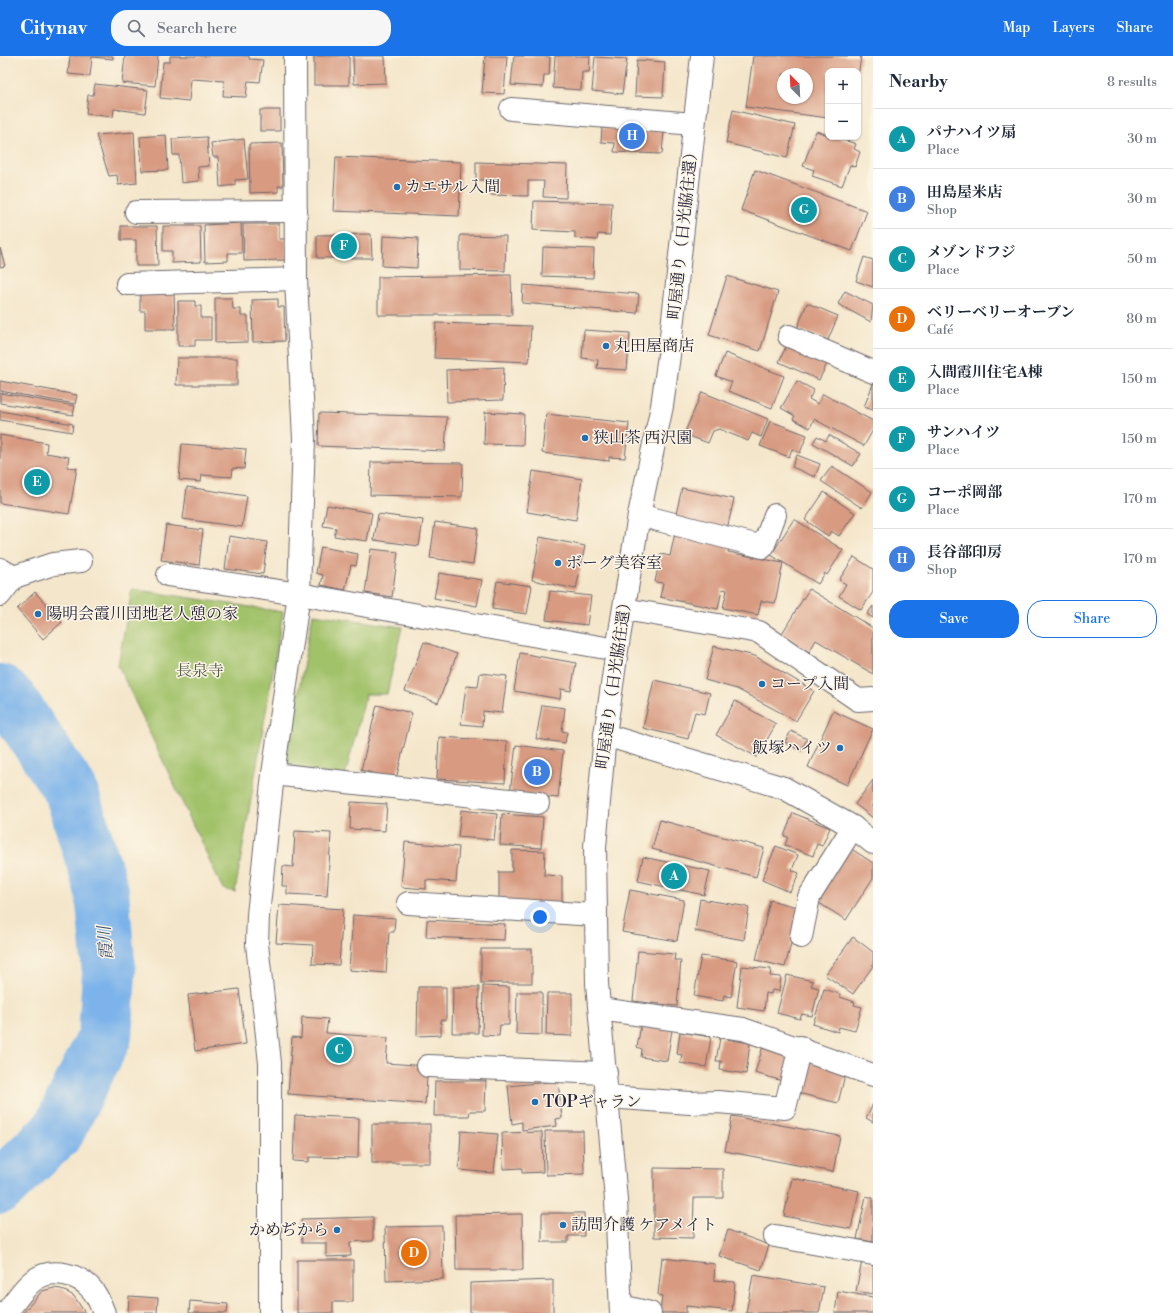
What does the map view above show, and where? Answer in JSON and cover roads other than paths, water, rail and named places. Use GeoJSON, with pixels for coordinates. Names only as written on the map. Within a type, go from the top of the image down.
{"type":"FeatureCollection","features":[{"type":"Feature","properties":{"kind":"street"},"geometry":{"type":"LineString","coordinates":[[270,1313],[270,1063],[257,944],[258,915],[273,774],[298,594],[304,439],[296,279],[295,56]]}},
{"type":"Feature","properties":{"kind":"street","name":"町屋通り（日光脇往還）"},"geometry":{"type":"LineString","coordinates":[[621,1310],[616,1200],[597,983],[595,847],[605,735],[617,650],[639,515],[662,406],[669,355],[701,56]]}},
{"type":"Feature","properties":{"kind":"street"},"geometry":{"type":"LineString","coordinates":[[511,109],[694,124]]}},
{"type":"Feature","properties":{"kind":"street"},"geometry":{"type":"LineString","coordinates":[[136,212],[296,211]]}},
{"type":"Feature","properties":{"kind":"street"},"geometry":{"type":"LineString","coordinates":[[127,284],[296,279]]}},
{"type":"Feature","properties":{"kind":"street"},"geometry":{"type":"LineString","coordinates":[[789,336],[873,372]]}},
{"type":"Feature","properties":{"kind":"street"},"geometry":{"type":"LineString","coordinates":[[639,515],[763,547],[776,515]]}},
{"type":"Feature","properties":{"kind":"street"},"geometry":{"type":"LineString","coordinates":[[0,596],[7,573],[53,564],[81,561]]}},
{"type":"Feature","properties":{"kind":"street"},"geometry":{"type":"LineString","coordinates":[[168,575],[298,594],[617,650]]}},
{"type":"Feature","properties":{"kind":"street"},"geometry":{"type":"LineString","coordinates":[[624,609],[759,632],[858,700],[873,699]]}},
{"type":"Feature","properties":{"kind":"street"},"geometry":{"type":"LineString","coordinates":[[605,735],[784,788],[853,827],[873,843]]}},
{"type":"Feature","properties":{"kind":"street"},"geometry":{"type":"LineString","coordinates":[[273,774],[538,803]]}},
{"type":"Feature","properties":{"kind":"street"},"geometry":{"type":"LineString","coordinates":[[801,937],[809,897],[853,827]]}},
{"type":"Feature","properties":{"kind":"street"},"geometry":{"type":"LineString","coordinates":[[408,903],[595,915]]}},
{"type":"Feature","properties":{"kind":"street"},"geometry":{"type":"LineString","coordinates":[[600,1009],[743,1029],[873,1075]]}},
{"type":"Feature","properties":{"kind":"street"},"geometry":{"type":"LineString","coordinates":[[608,1097],[690,1103],[718,1102],[785,1108],[800,1048]]}},
{"type":"Feature","properties":{"kind":"street"},"geometry":{"type":"LineString","coordinates":[[428,1066],[606,1073]]}},
{"type":"Feature","properties":{"kind":"street"},"geometry":{"type":"LineString","coordinates":[[775,1236],[873,1254]]}},
{"type":"Feature","properties":{"kind":"street"},"geometry":{"type":"LineString","coordinates":[[6,1313],[34,1280],[61,1272],[77,1279],[92,1290],[100,1302],[104,1313]]}},
{"type":"Feature","properties":{"kind":"street"},"geometry":{"type":"LineString","coordinates":[[621,1310],[650,1313]]}},
{"type":"Feature","properties":{"kind":"waterway","name":"霞川"},"geometry":{"type":"LineString","coordinates":[[0,691],[11,701],[71,791],[102,891],[109,973],[105,1036],[58,1131],[0,1187]]}},
{"type":"Feature","properties":{"kind":"place","name":"長谷部印房"},"geometry":{"type":"Point","coordinates":[632,136]}},
{"type":"Feature","properties":{"kind":"place","name":"カエサル入間"},"geometry":{"type":"Point","coordinates":[397,187]}},
{"type":"Feature","properties":{"kind":"place","name":"コーポ岡部"},"geometry":{"type":"Point","coordinates":[804,210]}},
{"type":"Feature","properties":{"kind":"place","name":"サンハイツ"},"geometry":{"type":"Point","coordinates":[344,246]}},
{"type":"Feature","properties":{"kind":"place","name":"丸田屋商店"},"geometry":{"type":"Point","coordinates":[606,346]}},
{"type":"Feature","properties":{"kind":"place","name":"狭山茶 西沢園"},"geometry":{"type":"Point","coordinates":[585,438]}},
{"type":"Feature","properties":{"kind":"place","name":"入間霞川住宅A棟"},"geometry":{"type":"Point","coordinates":[37,482]}},
{"type":"Feature","properties":{"kind":"place","name":"ボーグ美容室"},"geometry":{"type":"Point","coordinates":[558,563]}},
{"type":"Feature","properties":{"kind":"place","name":"陽明会霞川団地老人憩の家"},"geometry":{"type":"Point","coordinates":[38,614]}},
{"type":"Feature","properties":{"kind":"place","name":"コープ入間"},"geometry":{"type":"Point","coordinates":[762,684]}},
{"type":"Feature","properties":{"kind":"place","name":"飯塚ハイツ"},"geometry":{"type":"Point","coordinates":[840,748]}},
{"type":"Feature","properties":{"kind":"place","name":"田島屋米店"},"geometry":{"type":"Point","coordinates":[537,772]}},
{"type":"Feature","properties":{"kind":"place","name":"パナハイツ扇"},"geometry":{"type":"Point","coordinates":[674,876]}},
{"type":"Feature","properties":{"kind":"place","name":"メゾンドフジ"},"geometry":{"type":"Point","coordinates":[339,1050]}},
{"type":"Feature","properties":{"kind":"place","name":"TOPギャラン"},"geometry":{"type":"Point","coordinates":[535,1102]}},
{"type":"Feature","properties":{"kind":"place","name":"訪問介護 ケアメイト"},"geometry":{"type":"Point","coordinates":[563,1225]}},
{"type":"Feature","properties":{"kind":"place","name":"かめぢから"},"geometry":{"type":"Point","coordinates":[337,1230]}},
{"type":"Feature","properties":{"kind":"place","name":"ベリーベリーオーブン"},"geometry":{"type":"Point","coordinates":[414,1253]}},
{"type":"Feature","properties":{"kind":"park label","name":"長泉寺"},"geometry":{"type":"Point","coordinates":[200,671]}}]}
